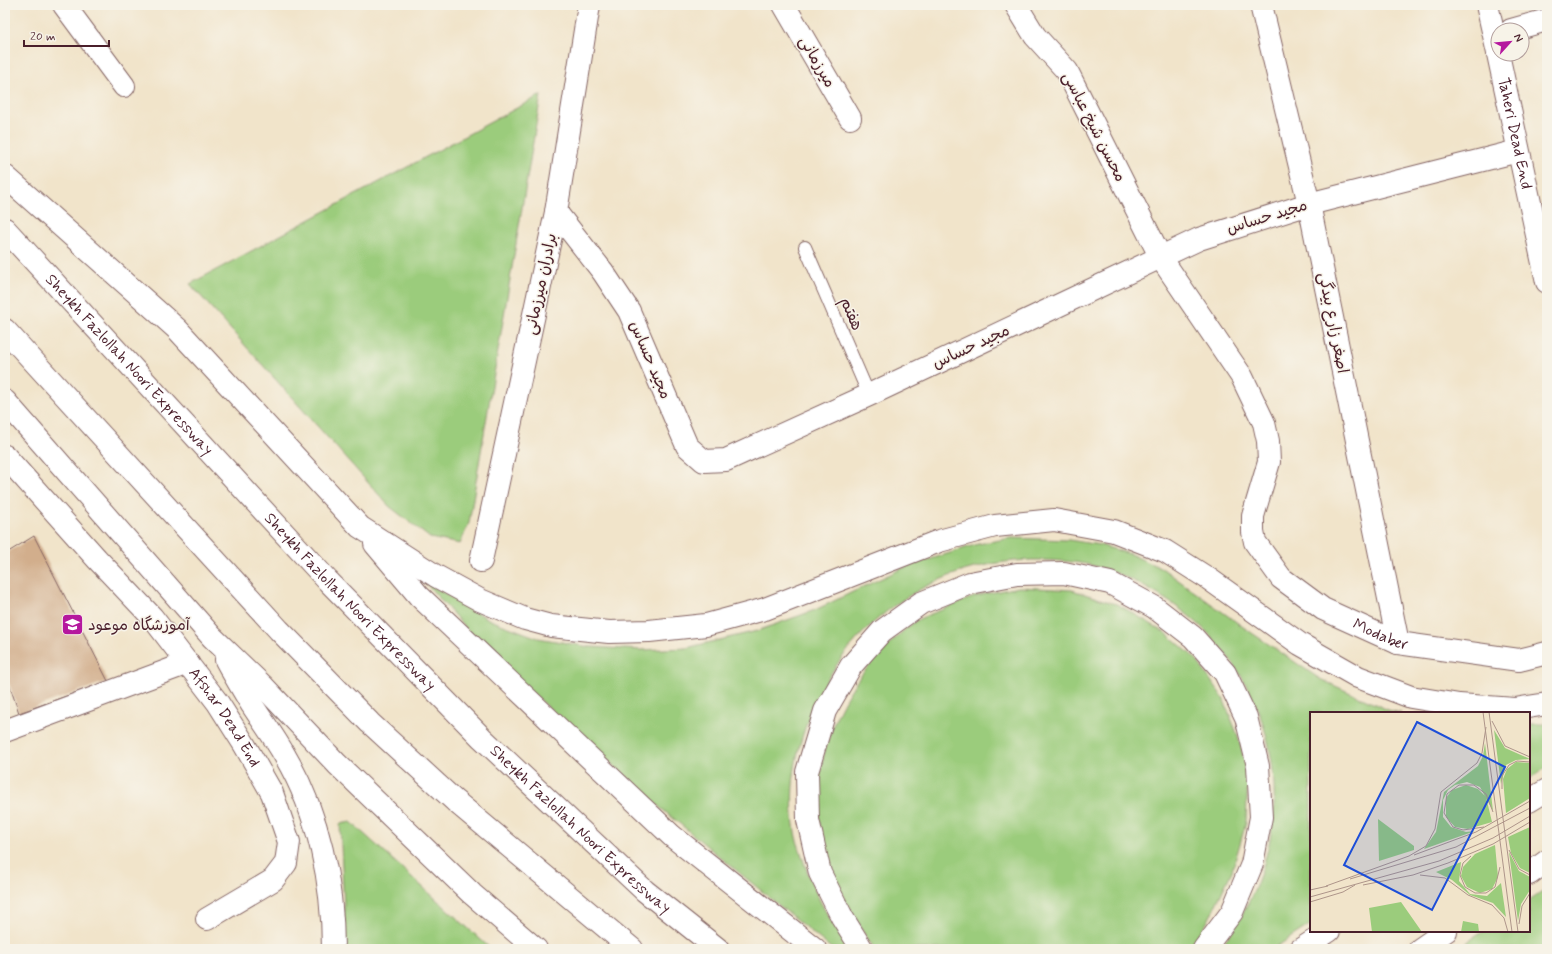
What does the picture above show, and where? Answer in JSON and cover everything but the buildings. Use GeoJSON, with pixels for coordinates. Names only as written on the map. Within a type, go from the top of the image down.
{"type":"FeatureCollection","features":[{"type":"Feature","properties":{"kind":"main road"},"geometry":{"type":"LineString","coordinates":[[64,5],[124,86]]}},
{"type":"Feature","properties":{"kind":"main road","name":"برادران میرزمانی"},"geometry":{"type":"LineString","coordinates":[[481,561],[556,212],[589,5]]}},
{"type":"Feature","properties":{"kind":"main road","name":"میرزمانی"},"geometry":{"type":"LineString","coordinates":[[784,5],[850,118]]}},
{"type":"Feature","properties":{"kind":"main road","name":"محسن شیخ عباسی"},"geometry":{"type":"LineString","coordinates":[[1016,5],[1035,36],[1067,71],[1160,258],[1242,377],[1264,422],[1268,441],[1269,462],[1253,516],[1253,532]]}},
{"type":"Feature","properties":{"kind":"main road","name":"اصغر زارع بیدگی"},"geometry":{"type":"LineString","coordinates":[[1261,5],[1309,204],[1398,643]]}},
{"type":"Feature","properties":{"kind":"main road","name":"Taheri Dead End"},"geometry":{"type":"LineString","coordinates":[[1487,5],[1493,22]]}},
{"type":"Feature","properties":{"kind":"main road"},"geometry":{"type":"LineString","coordinates":[[1530,28],[1547,20]]}},
{"type":"Feature","properties":{"kind":"main road","name":"Taheri Dead End"},"geometry":{"type":"LineString","coordinates":[[1503,62],[1518,151],[1547,282]]}},
{"type":"Feature","properties":{"kind":"main road","name":"مجید حساس"},"geometry":{"type":"LineString","coordinates":[[556,212],[603,272],[629,311],[687,446],[704,461],[726,460],[869,395],[1199,239],[1309,204],[1518,151]]}},
{"type":"Feature","properties":{"kind":"main road"},"geometry":{"type":"LineString","coordinates":[[5,176],[177,329],[360,526],[419,596],[672,836],[815,949]]}},
{"type":"Feature","properties":{"kind":"main road","name":"Sheykh Fazlollah Noori Expressway"},"geometry":{"type":"LineString","coordinates":[[5,229],[328,581],[482,738],[646,891],[718,949]]}},
{"type":"Feature","properties":{"kind":"main road"},"geometry":{"type":"LineString","coordinates":[[5,330],[274,624],[370,723],[455,801],[632,949]]}},
{"type":"Feature","properties":{"kind":"main road"},"geometry":{"type":"LineString","coordinates":[[5,401],[212,637],[264,687],[337,764],[438,862],[472,894],[536,949]]}},
{"type":"Feature","properties":{"kind":"main road"},"geometry":{"type":"LineString","coordinates":[[5,456],[97,559],[152,617],[188,664]]}},
{"type":"Feature","properties":{"kind":"main road"},"geometry":{"type":"LineString","coordinates":[[360,526],[436,576],[480,600],[525,619],[551,626],[609,632],[649,631],[706,625],[765,609],[939,541],[994,526],[1054,520],[1114,531],[1165,551],[1209,578],[1300,644],[1358,677],[1411,697],[1459,705],[1515,709],[1547,704]]}},
{"type":"Feature","properties":{"kind":"main road","name":"Modaber"},"geometry":{"type":"LineString","coordinates":[[1253,532],[1255,542],[1280,578],[1324,609],[1398,643],[1518,660],[1547,653]]}},
{"type":"Feature","properties":{"kind":"main road"},"geometry":{"type":"LineString","coordinates":[[862,949],[842,917],[820,873],[808,820],[807,772],[826,711],[851,666],[882,631],[921,603],[970,583],[1017,574],[1064,573],[1110,583],[1154,607],[1193,637],[1225,673],[1246,717],[1258,766],[1261,817],[1252,864],[1232,912],[1204,949]]}},
{"type":"Feature","properties":{"kind":"main road"},"geometry":{"type":"LineString","coordinates":[[212,637],[251,702],[286,756],[303,791],[328,875],[333,928],[333,949]]}},
{"type":"Feature","properties":{"kind":"main road","name":"Afshar Dead End"},"geometry":{"type":"LineString","coordinates":[[5,731],[188,664],[244,744],[272,793],[289,842],[286,863],[273,880],[207,919]]}},
{"type":"Feature","properties":{"kind":"main road"},"geometry":{"type":"LineString","coordinates":[[1530,800],[1547,790]]}},
{"type":"Feature","properties":{"kind":"main road"},"geometry":{"type":"LineString","coordinates":[[1530,873],[1547,861]]}},
{"type":"Feature","properties":{"kind":"main road"},"geometry":{"type":"LineString","coordinates":[[1301,949],[1327,932]]}},
{"type":"Feature","properties":{"kind":"main road"},"geometry":{"type":"LineString","coordinates":[[1420,949],[1445,932]]}},
{"type":"Feature","properties":{"kind":"lane","name":"هفتم"},"geometry":{"type":"LineString","coordinates":[[805,246],[869,395]]}},
{"type":"Feature","properties":{"kind":"green space"},"geometry":{"type":"Polygon","coordinates":[[[541,95],[469,523],[460,544],[430,538],[389,506],[190,284],[541,95]]]}},
{"type":"Feature","properties":{"kind":"green space"},"geometry":{"type":"Polygon","coordinates":[[[1011,538],[1069,540],[1100,545],[1130,554],[1163,569],[1246,629],[1320,679],[1388,710],[1397,712],[1310,712],[1310,925],[1273,949],[1219,949],[1238,922],[1250,899],[1268,850],[1274,800],[1270,750],[1263,724],[1256,705],[1237,669],[1198,623],[1165,599],[1134,581],[1118,574],[1076,562],[1032,560],[998,563],[966,570],[935,582],[906,598],[880,617],[857,640],[836,666],[819,695],[805,728],[796,762],[792,797],[796,837],[812,885],[828,915],[850,949],[832,949],[657,805],[486,651],[424,581],[490,620],[538,638],[590,647],[641,650],[686,648],[757,631],[815,610],[903,568],[978,544],[1011,538]]]}},
{"type":"Feature","properties":{"kind":"green space"},"geometry":{"type":"Polygon","coordinates":[[[1019,587],[1072,590],[1119,605],[1166,633],[1195,658],[1223,698],[1238,736],[1248,775],[1246,823],[1232,871],[1208,921],[1189,949],[875,949],[860,927],[839,889],[829,864],[822,837],[819,809],[820,782],[824,755],[832,728],[843,703],[858,679],[876,658],[897,636],[921,618],[974,597],[1019,587]]]}},
{"type":"Feature","properties":{"kind":"green space"},"geometry":{"type":"Polygon","coordinates":[[[1530,724],[1547,724],[1547,767],[1530,778],[1530,724]]]}},
{"type":"Feature","properties":{"kind":"green space"},"geometry":{"type":"Polygon","coordinates":[[[351,822],[491,949],[346,949],[340,824],[351,822]]]}},
{"type":"Feature","properties":{"kind":"green space"},"geometry":{"type":"Polygon","coordinates":[[[1547,889],[1547,949],[1457,949],[1482,932],[1530,932],[1530,900],[1547,889]]]}},
{"type":"Feature","properties":{"kind":"place","name":"آموزشگاه موعود"},"geometry":{"type":"Point","coordinates":[73,625]}}]}
